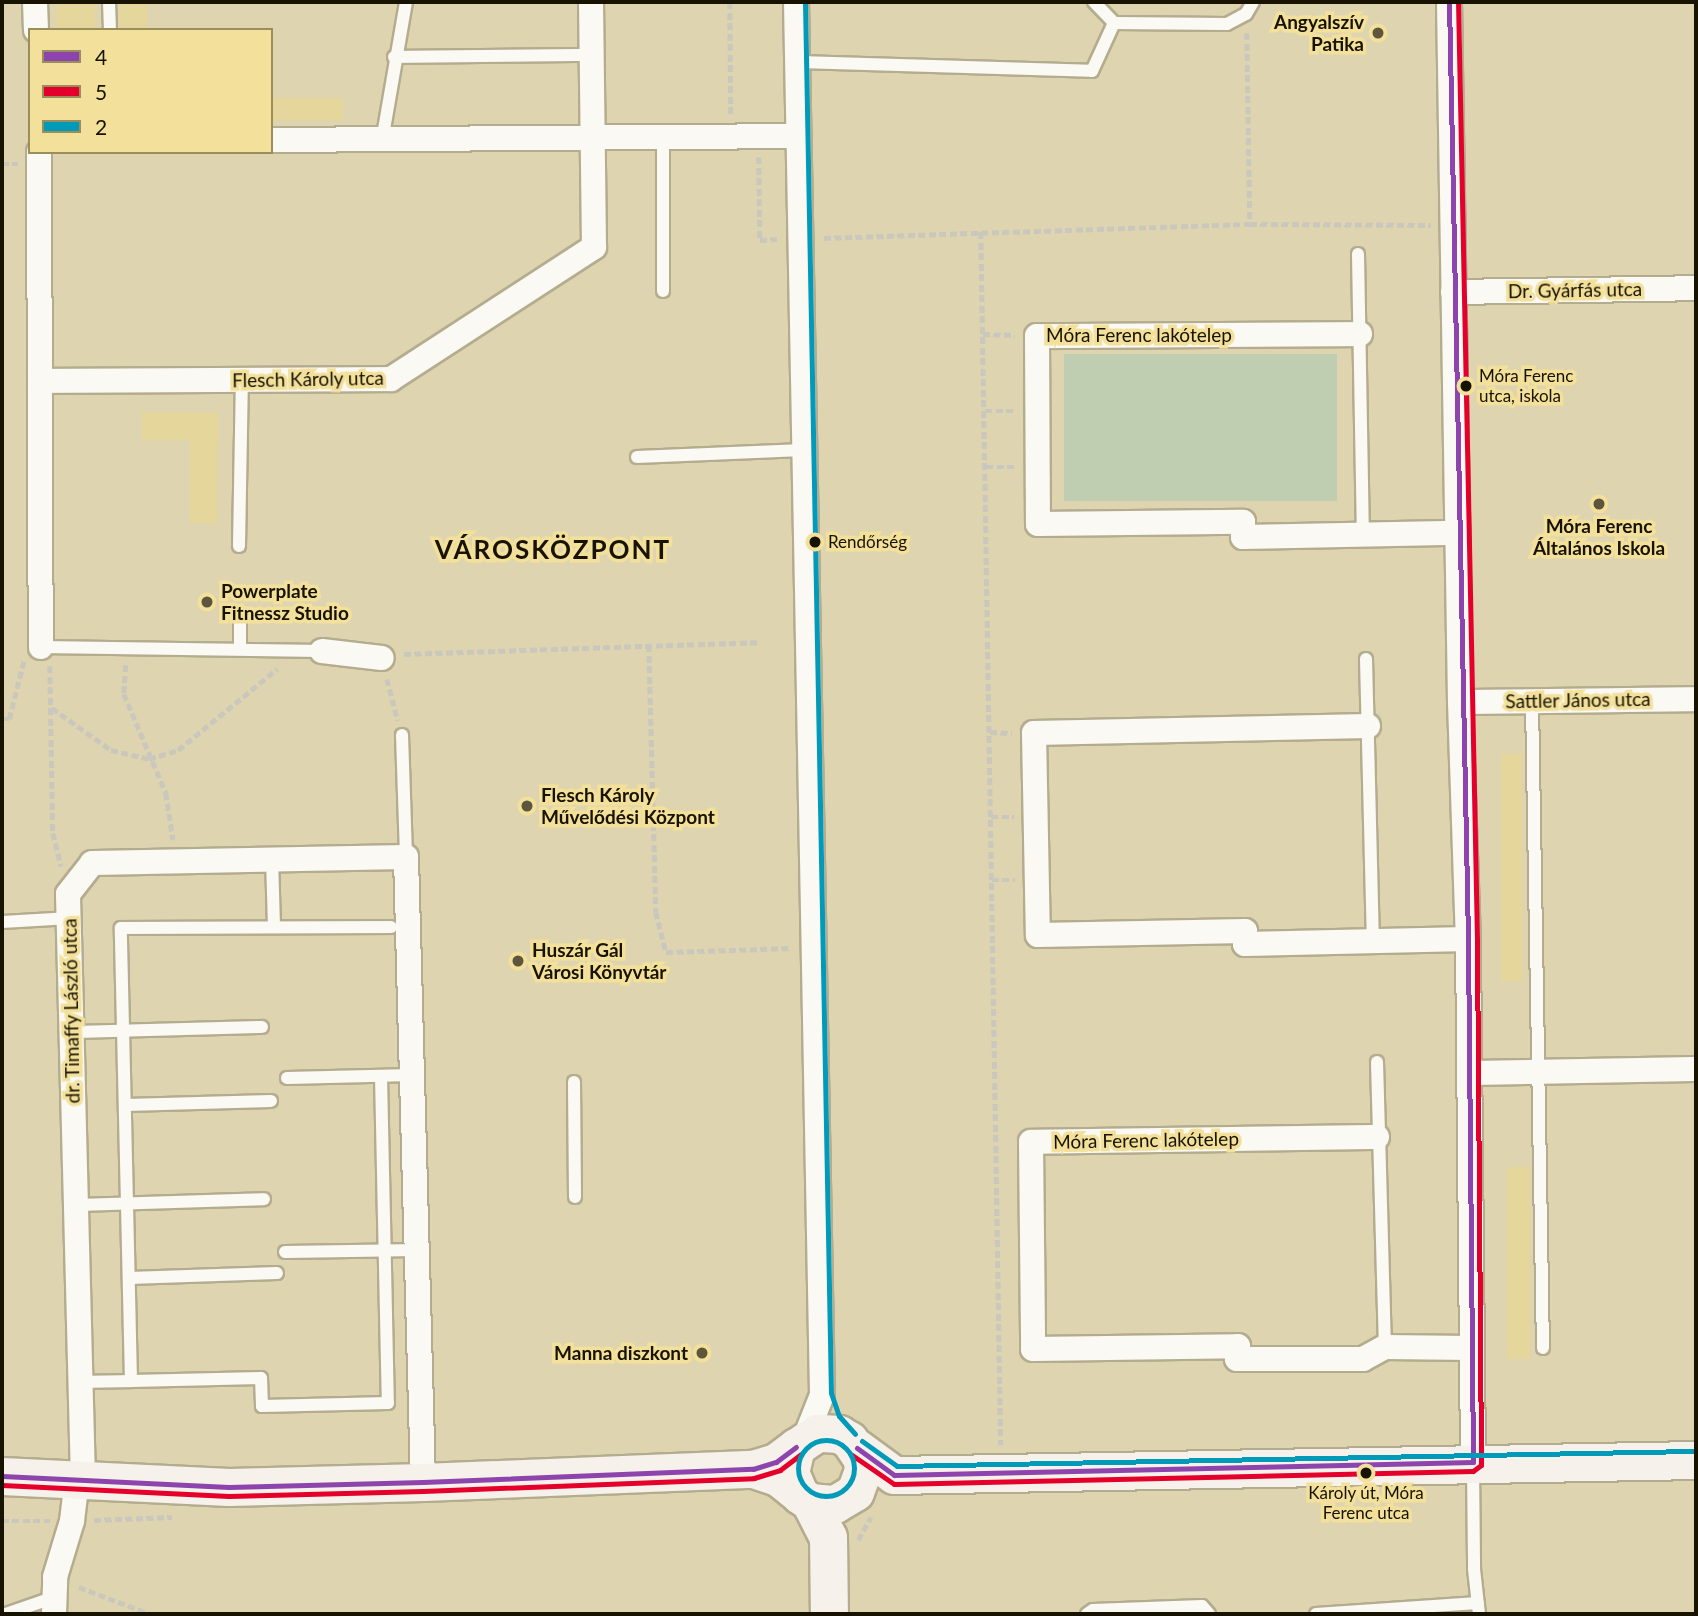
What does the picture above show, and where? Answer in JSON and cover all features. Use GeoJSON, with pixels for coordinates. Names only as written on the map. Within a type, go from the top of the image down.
{"type":"FeatureCollection","features":[{"type":"Feature","properties":{"kind":"street"},"geometry":{"type":"LineString","coordinates":[[35,2],[36,28]]}},
{"type":"Feature","properties":{"kind":"street"},"geometry":{"type":"LineString","coordinates":[[592,2],[594,135]]}},
{"type":"Feature","properties":{"kind":"street"},"geometry":{"type":"LineString","coordinates":[[796,2],[822,1395],[831,1421],[853,1444],[894,1475]]}},
{"type":"Feature","properties":{"kind":"street"},"geometry":{"type":"LineString","coordinates":[[1449,2],[1460,702],[1468,939],[1473,1462]]}},
{"type":"Feature","properties":{"kind":"street"},"geometry":{"type":"LineString","coordinates":[[273,141],[594,135],[798,136]]}},
{"type":"Feature","properties":{"kind":"street","name":"Flesch Károly utca"},"geometry":{"type":"LineString","coordinates":[[40,381],[391,379],[594,247],[594,135]]}},
{"type":"Feature","properties":{"kind":"street"},"geometry":{"type":"LineString","coordinates":[[39,154],[41,647]]}},
{"type":"Feature","properties":{"kind":"street","name":"Dr. Gyárfás utca"},"geometry":{"type":"LineString","coordinates":[[1453,292],[1696,288]]}},
{"type":"Feature","properties":{"kind":"street","name":"Móra Ferenc lakótelep"},"geometry":{"type":"LineString","coordinates":[[1360,334],[1037,336],[1038,524],[1243,522],[1243,537],[1458,533]]}},
{"type":"Feature","properties":{"kind":"street"},"geometry":{"type":"LineString","coordinates":[[317,651],[382,658]]}},
{"type":"Feature","properties":{"kind":"street","name":"Sattler János utca"},"geometry":{"type":"LineString","coordinates":[[1460,702],[1696,699]]}},
{"type":"Feature","properties":{"kind":"street"},"geometry":{"type":"LineString","coordinates":[[1368,726],[1034,733],[1038,935],[1245,931],[1245,944],[1468,939]]}},
{"type":"Feature","properties":{"kind":"street"},"geometry":{"type":"LineString","coordinates":[[406,857],[423,1482]]}},
{"type":"Feature","properties":{"kind":"street","name":"dr. Timaffy László utca"},"geometry":{"type":"LineString","coordinates":[[55,1596],[80,1480],[69,906],[92,863],[406,857]]}},
{"type":"Feature","properties":{"kind":"street"},"geometry":{"type":"LineString","coordinates":[[1470,1073],[1696,1069]]}},
{"type":"Feature","properties":{"kind":"street","name":"Móra Ferenc lakótelep"},"geometry":{"type":"LineString","coordinates":[[1377,1137],[1031,1142],[1034,1349],[1238,1346],[1237,1359],[1363,1359],[1384,1347],[1471,1348]]}},
{"type":"Feature","properties":{"kind":"street"},"geometry":{"type":"LineString","coordinates":[[822,1395],[790,1472],[828,1537]]}},
{"type":"Feature","properties":{"kind":"street"},"geometry":{"type":"LineString","coordinates":[[2,1476],[229,1487],[753,1469],[776,1462],[800,1443],[828,1432],[853,1444],[863,1470],[828,1537],[829,1614]]}},
{"type":"Feature","properties":{"kind":"street"},"geometry":{"type":"LineString","coordinates":[[753,1469],[778,1477],[805,1498],[823,1505],[850,1496],[894,1475],[1002,1470],[1696,1460]]}},
{"type":"Feature","properties":{"kind":"lane"},"geometry":{"type":"LineString","coordinates":[[109,2],[110,28]]}},
{"type":"Feature","properties":{"kind":"lane"},"geometry":{"type":"LineString","coordinates":[[382,141],[389,121],[394,57],[406,2]]}},
{"type":"Feature","properties":{"kind":"lane"},"geometry":{"type":"LineString","coordinates":[[1094,2],[1114,23],[1227,24],[1246,14],[1253,2]]}},
{"type":"Feature","properties":{"kind":"lane"},"geometry":{"type":"LineString","coordinates":[[797,62],[1092,71],[1114,23]]}},
{"type":"Feature","properties":{"kind":"lane"},"geometry":{"type":"LineString","coordinates":[[394,57],[593,55]]}},
{"type":"Feature","properties":{"kind":"lane"},"geometry":{"type":"LineString","coordinates":[[663,136],[663,291]]}},
{"type":"Feature","properties":{"kind":"lane"},"geometry":{"type":"LineString","coordinates":[[1358,254],[1363,536]]}},
{"type":"Feature","properties":{"kind":"lane"},"geometry":{"type":"LineString","coordinates":[[239,546],[242,381]]}},
{"type":"Feature","properties":{"kind":"lane"},"geometry":{"type":"LineString","coordinates":[[637,457],[803,450]]}},
{"type":"Feature","properties":{"kind":"lane"},"geometry":{"type":"LineString","coordinates":[[240,618],[240,648]]}},
{"type":"Feature","properties":{"kind":"lane"},"geometry":{"type":"LineString","coordinates":[[41,647],[127,646],[317,651]]}},
{"type":"Feature","properties":{"kind":"lane"},"geometry":{"type":"LineString","coordinates":[[1366,659],[1373,942]]}},
{"type":"Feature","properties":{"kind":"lane"},"geometry":{"type":"LineString","coordinates":[[1532,701],[1543,1349]]}},
{"type":"Feature","properties":{"kind":"lane"},"geometry":{"type":"LineString","coordinates":[[402,735],[406,857]]}},
{"type":"Feature","properties":{"kind":"lane"},"geometry":{"type":"LineString","coordinates":[[272,859],[274,927]]}},
{"type":"Feature","properties":{"kind":"lane"},"geometry":{"type":"LineString","coordinates":[[2,922],[69,906]]}},
{"type":"Feature","properties":{"kind":"lane"},"geometry":{"type":"LineString","coordinates":[[131,1381],[121,928],[391,927]]}},
{"type":"Feature","properties":{"kind":"lane"},"geometry":{"type":"LineString","coordinates":[[72,1032],[261,1027]]}},
{"type":"Feature","properties":{"kind":"lane"},"geometry":{"type":"LineString","coordinates":[[1377,1062],[1384,1347]]}},
{"type":"Feature","properties":{"kind":"lane"},"geometry":{"type":"LineString","coordinates":[[287,1078],[412,1075]]}},
{"type":"Feature","properties":{"kind":"lane"},"geometry":{"type":"LineString","coordinates":[[80,1382],[261,1378],[262,1406],[388,1403],[381,1076]]}},
{"type":"Feature","properties":{"kind":"lane"},"geometry":{"type":"LineString","coordinates":[[574,1082],[575,1198]]}},
{"type":"Feature","properties":{"kind":"lane"},"geometry":{"type":"LineString","coordinates":[[126,1105],[271,1101]]}},
{"type":"Feature","properties":{"kind":"lane"},"geometry":{"type":"LineString","coordinates":[[76,1205],[264,1199]]}},
{"type":"Feature","properties":{"kind":"lane"},"geometry":{"type":"LineString","coordinates":[[285,1252],[416,1250]]}},
{"type":"Feature","properties":{"kind":"lane"},"geometry":{"type":"LineString","coordinates":[[129,1278],[277,1273]]}},
{"type":"Feature","properties":{"kind":"lane"},"geometry":{"type":"LineString","coordinates":[[1316,1614],[1479,1609],[1473,1462]]}},
{"type":"Feature","properties":{"kind":"lane"},"geometry":{"type":"LineString","coordinates":[[6,1614],[55,1596]]}},
{"type":"Feature","properties":{"kind":"lane"},"geometry":{"type":"LineString","coordinates":[[1087,1614],[1093,1610],[1202,1606],[1209,1614]]}},
{"type":"Feature","properties":{"kind":"path"},"geometry":{"type":"LineString","coordinates":[[730,2],[731,136]]}},
{"type":"Feature","properties":{"kind":"path"},"geometry":{"type":"LineString","coordinates":[[1246,14],[1250,224]]}},
{"type":"Feature","properties":{"kind":"path"},"geometry":{"type":"LineString","coordinates":[[759,136],[760,240],[1250,224],[1453,226]]}},
{"type":"Feature","properties":{"kind":"path"},"geometry":{"type":"LineString","coordinates":[[981,232],[1002,1470]]}},
{"type":"Feature","properties":{"kind":"path"},"geometry":{"type":"LineString","coordinates":[[983,334],[1037,336]]}},
{"type":"Feature","properties":{"kind":"path"},"geometry":{"type":"LineString","coordinates":[[402,735],[382,658],[419,650],[758,642]]}},
{"type":"Feature","properties":{"kind":"path"},"geometry":{"type":"LineString","coordinates":[[649,645],[656,912],[666,953],[814,948]]}},
{"type":"Feature","properties":{"kind":"path"},"geometry":{"type":"LineString","coordinates":[[127,646],[124,694],[149,759],[166,793],[174,861]]}},
{"type":"Feature","properties":{"kind":"path"},"geometry":{"type":"LineString","coordinates":[[2,719],[9,719],[22,662],[41,647],[50,660],[53,833],[69,906]]}},
{"type":"Feature","properties":{"kind":"path"},"geometry":{"type":"LineString","coordinates":[[51,708],[111,750],[149,759],[178,750],[206,730],[239,696],[275,669],[312,669],[317,651]]}},
{"type":"Feature","properties":{"kind":"path"},"geometry":{"type":"LineString","coordinates":[[55,1596],[150,1614]]}},
{"type":"Feature","properties":{"kind":"shaded area"},"geometry":{"type":"Polygon","coordinates":[[[56,2],[95,2],[95,28],[56,28],[56,2]]]}},
{"type":"Feature","properties":{"kind":"shaded area"},"geometry":{"type":"Polygon","coordinates":[[[119,2],[147,2],[147,28],[119,28],[119,2]]]}},
{"type":"Feature","properties":{"kind":"shaded area"},"geometry":{"type":"Polygon","coordinates":[[[273,98],[343,98],[343,120],[273,120],[273,98]]]}},
{"type":"Feature","properties":{"kind":"shaded area"},"geometry":{"type":"Polygon","coordinates":[[[142,412],[218,413],[217,524],[190,523],[190,440],[142,440],[142,412]]]}},
{"type":"Feature","properties":{"kind":"shaded area"},"geometry":{"type":"Polygon","coordinates":[[[1501,754],[1522,754],[1522,981],[1501,981],[1501,754]]]}},
{"type":"Feature","properties":{"kind":"shaded area"},"geometry":{"type":"Polygon","coordinates":[[[1507,1167],[1530,1167],[1530,1359],[1507,1359],[1507,1167]]]}},
{"type":"Feature","properties":{"kind":"green space"},"geometry":{"type":"Polygon","coordinates":[[[1064,354],[1337,354],[1337,501],[1064,501],[1064,354]]]}},
{"type":"Feature","properties":{"kind":"transit line","name":"2"},"geometry":{"type":"LineString","coordinates":[[805,2],[831,1393],[839,1416],[855,1434]]}},
{"type":"Feature","properties":{"kind":"transit line","name":"4"},"geometry":{"type":"LineString","coordinates":[[857,1448],[894,1475],[1473,1462],[1468,939],[1449,2]]}},
{"type":"Feature","properties":{"kind":"transit line","name":"5"},"geometry":{"type":"LineString","coordinates":[[852,1455],[894,1484],[1473,1471],[1481,1465],[1477,939],[1458,2]]}},
{"type":"Feature","properties":{"kind":"transit line","name":"2"},"geometry":{"type":"LineString","coordinates":[[826,1440],[837,1442],[846,1448],[852,1457],[854,1468],[852,1479],[846,1488],[837,1494],[826,1496],[815,1494],[806,1488],[800,1479],[798,1468],[800,1457],[806,1448],[815,1442],[826,1440]]}},
{"type":"Feature","properties":{"kind":"transit line","name":"2"},"geometry":{"type":"LineString","coordinates":[[862,1441],[897,1466],[1696,1451]]}},
{"type":"Feature","properties":{"kind":"transit line","name":"4"},"geometry":{"type":"LineString","coordinates":[[2,1476],[229,1487],[423,1482],[753,1469],[776,1462],[796,1447]]}},
{"type":"Feature","properties":{"kind":"transit line","name":"5"},"geometry":{"type":"LineString","coordinates":[[2,1485],[229,1496],[423,1491],[754,1478],[780,1470],[801,1454]]}},
{"type":"Feature","properties":{"kind":"place","name":"Angyalszív Patika"},"geometry":{"type":"Point","coordinates":[1378,33]}},
{"type":"Feature","properties":{"kind":"place","name":"Móra Ferenc utca, iskola"},"geometry":{"type":"Point","coordinates":[1466,386]}},
{"type":"Feature","properties":{"kind":"place","name":"Móra Ferenc Általános Iskola"},"geometry":{"type":"Point","coordinates":[1599,504]}},
{"type":"Feature","properties":{"kind":"place","name":"Rendőrség"},"geometry":{"type":"Point","coordinates":[815,542]}},
{"type":"Feature","properties":{"kind":"place","name":"Powerplate Fitnessz Studio"},"geometry":{"type":"Point","coordinates":[207,602]}},
{"type":"Feature","properties":{"kind":"place","name":"Flesch Károly Művelődési Központ"},"geometry":{"type":"Point","coordinates":[527,806]}},
{"type":"Feature","properties":{"kind":"place","name":"Huszár Gál Városi Könyvtár"},"geometry":{"type":"Point","coordinates":[518,961]}},
{"type":"Feature","properties":{"kind":"place","name":"Manna diszkont"},"geometry":{"type":"Point","coordinates":[702,1353]}},
{"type":"Feature","properties":{"kind":"place","name":"Károly út, Móra Ferenc utca"},"geometry":{"type":"Point","coordinates":[1366,1473]}},
{"type":"Feature","properties":{"kind":"district","name":"VÁROSKÖZPONT"},"geometry":{"type":"Point","coordinates":[553,550]}}]}
